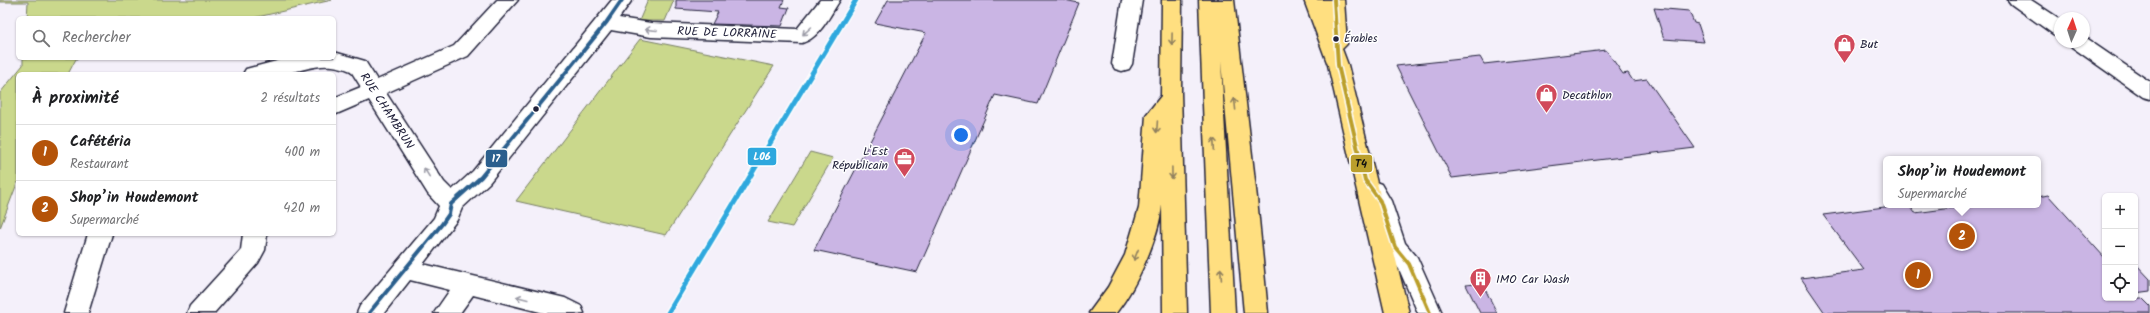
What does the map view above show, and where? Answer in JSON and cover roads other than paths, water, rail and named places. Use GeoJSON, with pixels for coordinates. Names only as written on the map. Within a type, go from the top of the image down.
{"type":"FeatureCollection","features":[{"type":"Feature","properties":{"kind":"main road"},"geometry":{"type":"LineString","coordinates":[[1172,0],[1171,92],[1175,313]]}},
{"type":"Feature","properties":{"kind":"main road"},"geometry":{"type":"LineString","coordinates":[[1209,0],[1211,76],[1223,313]]}},
{"type":"Feature","properties":{"kind":"main road"},"geometry":{"type":"LineString","coordinates":[[1224,0],[1246,198],[1256,313]]}},
{"type":"Feature","properties":{"kind":"main road"},"geometry":{"type":"LineString","coordinates":[[1314,0],[1338,65],[1397,313]]}},
{"type":"Feature","properties":{"kind":"main road"},"geometry":{"type":"LineString","coordinates":[[1334,0],[1338,65]]}},
{"type":"Feature","properties":{"kind":"main road"},"geometry":{"type":"LineString","coordinates":[[1101,313],[1117,294],[1137,255],[1150,208],[1158,115],[1171,92]]}},
{"type":"Feature","properties":{"kind":"main road"},"geometry":{"type":"LineString","coordinates":[[1246,198],[1268,313]]}},
{"type":"Feature","properties":{"kind":"street"},"geometry":{"type":"LineString","coordinates":[[336,105],[461,51],[508,0]]}},
{"type":"Feature","properties":{"kind":"street"},"geometry":{"type":"LineString","coordinates":[[369,313],[449,214],[451,204],[481,177],[606,23],[622,0]]}},
{"type":"Feature","properties":{"kind":"street","name":"RUE DE LORRAINE"},"geometry":{"type":"LineString","coordinates":[[606,23],[651,30],[802,36],[810,30],[830,0]]}},
{"type":"Feature","properties":{"kind":"street"},"geometry":{"type":"LineString","coordinates":[[1122,64],[1132,0]]}},
{"type":"Feature","properties":{"kind":"street"},"geometry":{"type":"LineString","coordinates":[[2018,0],[2054,25]]}},
{"type":"Feature","properties":{"kind":"street"},"geometry":{"type":"LineString","coordinates":[[2088,48],[2150,92]]}},
{"type":"Feature","properties":{"kind":"street","name":"RUE CHAMBRUN"},"geometry":{"type":"LineString","coordinates":[[336,58],[358,66],[436,188],[451,204]]}},
{"type":"Feature","properties":{"kind":"street","name":"RUE CHAMBRUN"},"geometry":{"type":"LineString","coordinates":[[261,72],[309,60]]}},
{"type":"Feature","properties":{"kind":"street"},"geometry":{"type":"LineString","coordinates":[[1365,180],[1380,201],[1395,248],[1409,264],[1430,313]]}},
{"type":"Feature","properties":{"kind":"street"},"geometry":{"type":"LineString","coordinates":[[76,313],[99,236]]}},
{"type":"Feature","properties":{"kind":"street"},"geometry":{"type":"LineString","coordinates":[[199,313],[250,256],[253,250],[255,236]]}},
{"type":"Feature","properties":{"kind":"street"},"geometry":{"type":"LineString","coordinates":[[405,269],[565,308],[572,313]]}},
{"type":"Feature","properties":{"kind":"street"},"geometry":{"type":"LineString","coordinates":[[446,313],[467,285]]}},
{"type":"Feature","properties":{"kind":"place","name":"Érables"},"geometry":{"type":"Point","coordinates":[1336,39]}},
{"type":"Feature","properties":{"kind":"place","name":"But"},"geometry":{"type":"Point","coordinates":[1844,64]}},
{"type":"Feature","properties":{"kind":"place","name":"Decathlon"},"geometry":{"type":"Point","coordinates":[1546,114]}},
{"type":"Feature","properties":{"kind":"place","name":"L'Est Républicain"},"geometry":{"type":"Point","coordinates":[904,178]}},
{"type":"Feature","properties":{"kind":"place","name":"Shop’in Houdemont"},"geometry":{"type":"Point","coordinates":[1962,236]}},
{"type":"Feature","properties":{"kind":"place","name":"Cafétéria"},"geometry":{"type":"Point","coordinates":[1918,275]}},
{"type":"Feature","properties":{"kind":"place","name":"IMO Car Wash"},"geometry":{"type":"Point","coordinates":[1481,298]}}]}
